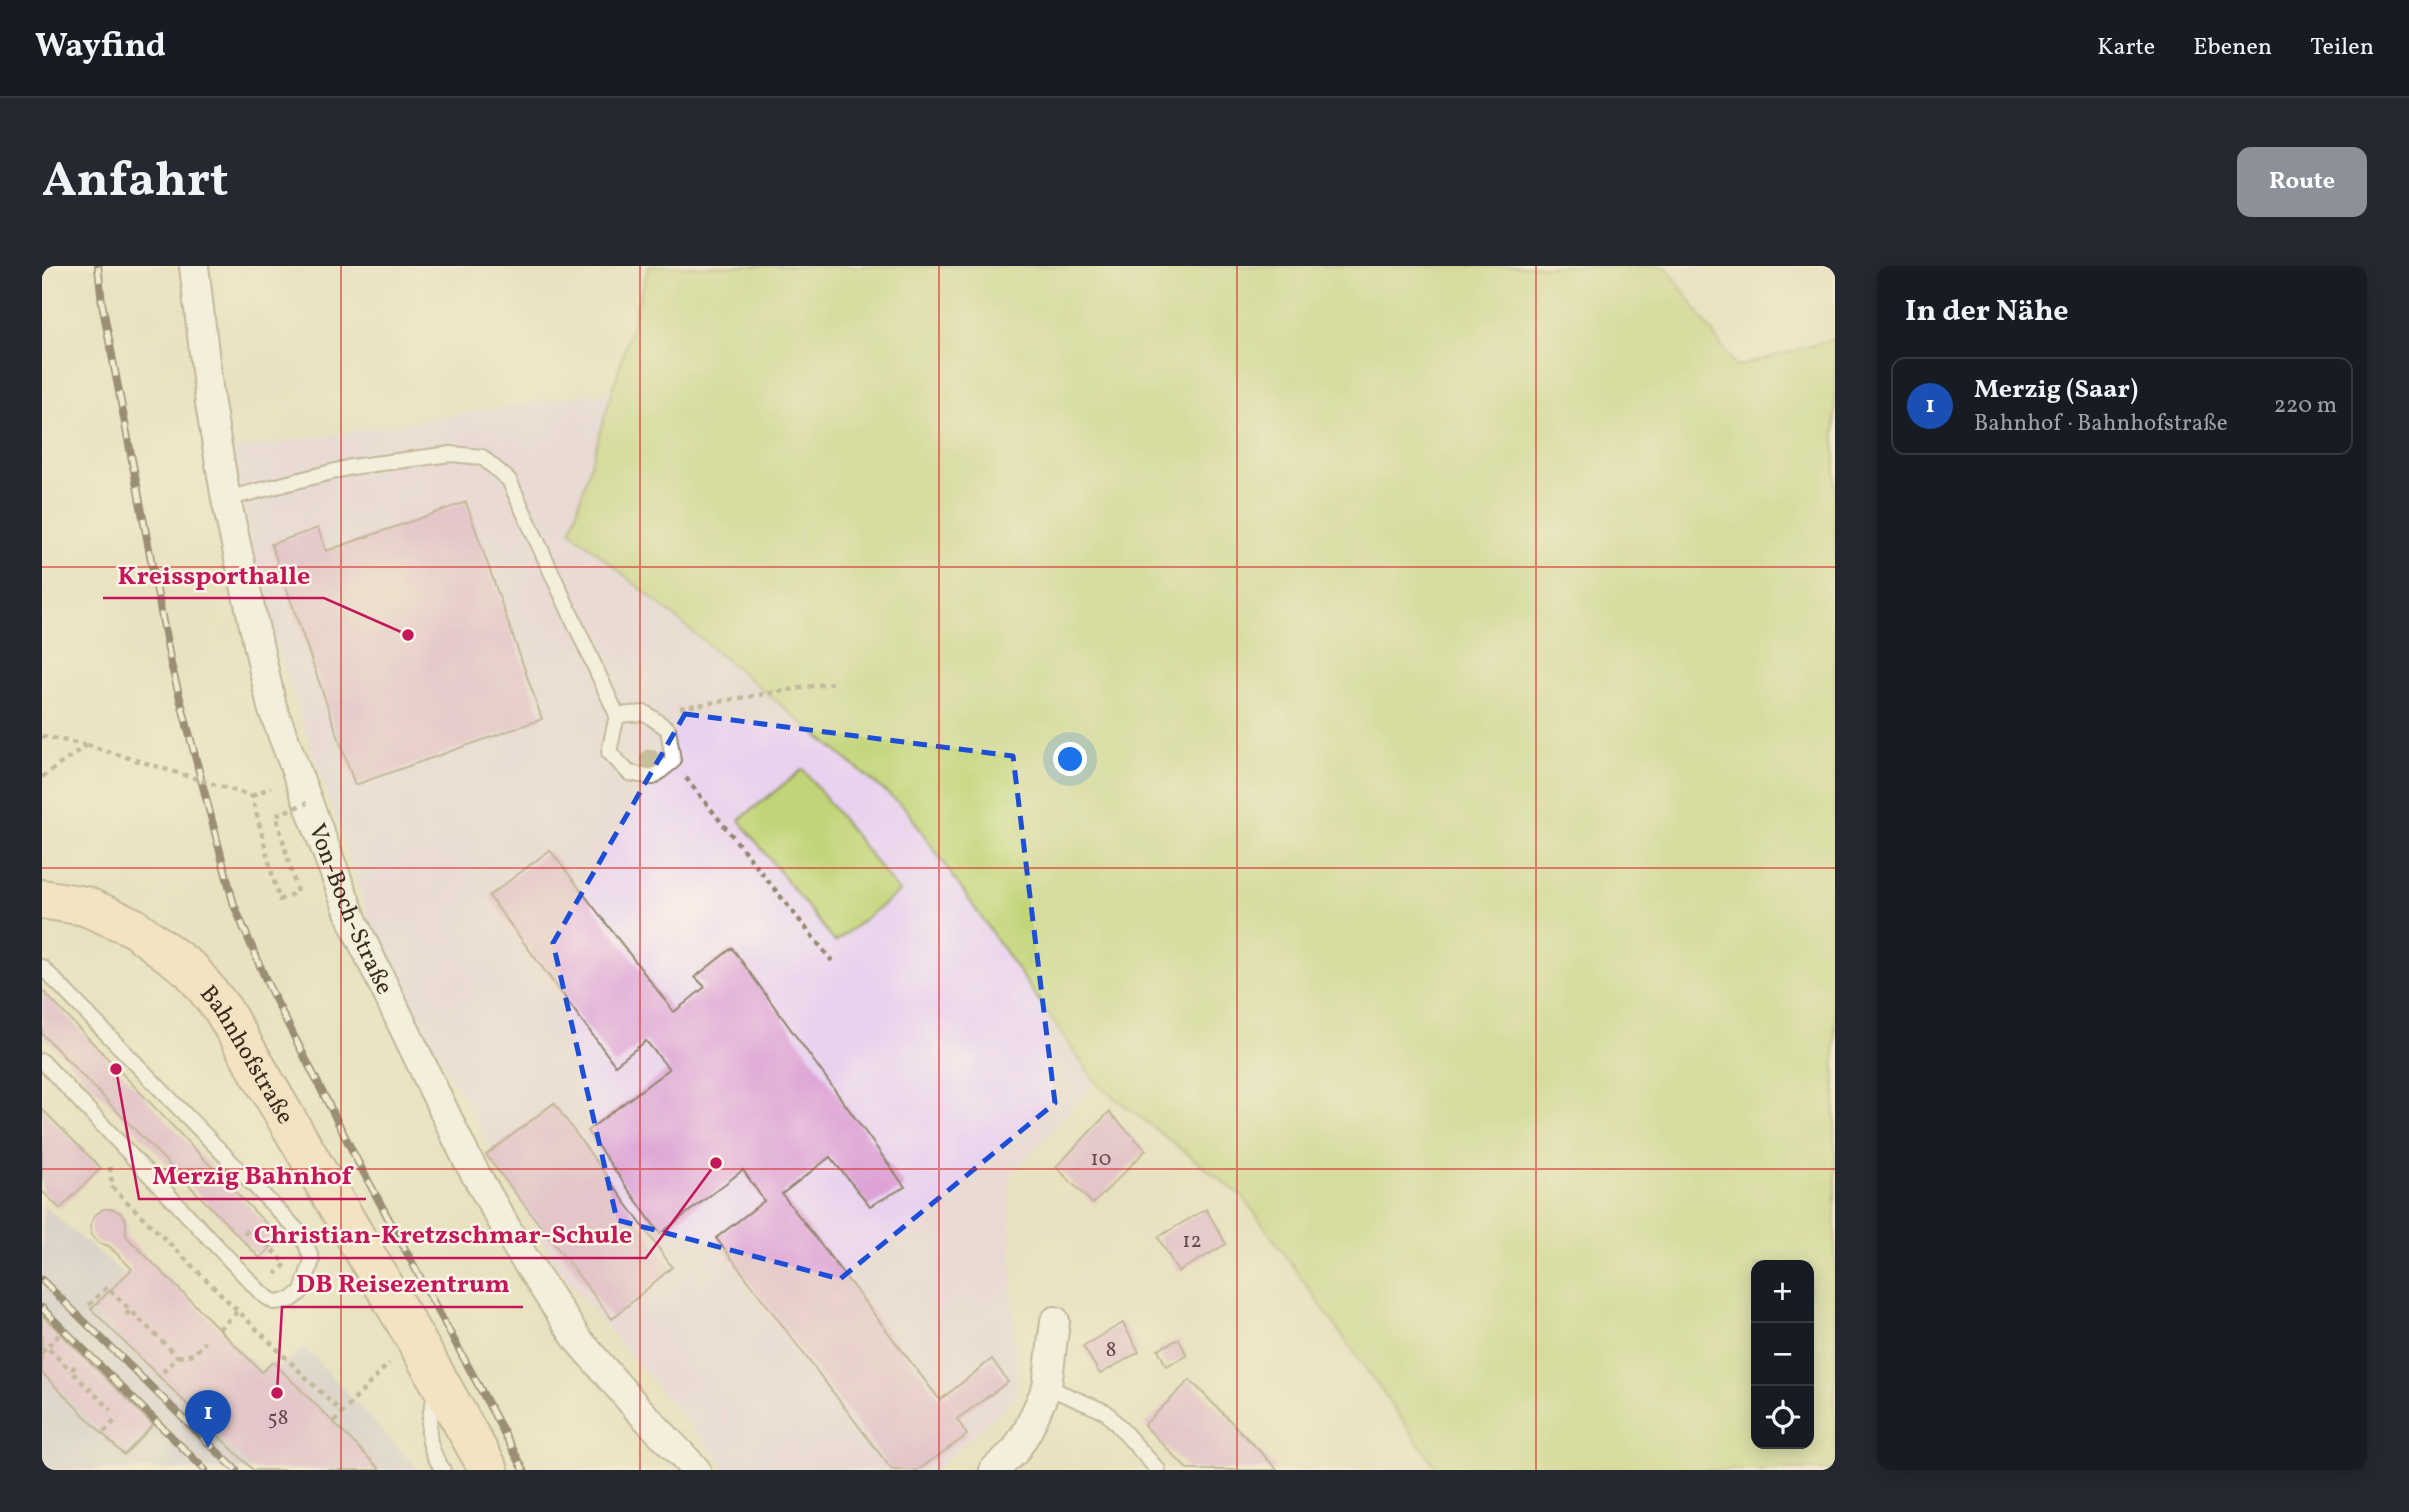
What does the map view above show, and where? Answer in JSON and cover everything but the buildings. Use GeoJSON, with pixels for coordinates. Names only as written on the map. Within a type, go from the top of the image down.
{"type":"FeatureCollection","features":[{"type":"Feature","properties":{"kind":"street","name":"Von-Boch-Straße"},"geometry":{"type":"LineString","coordinates":[[194,266],[209,404],[226,499],[272,707],[354,924],[467,1159],[517,1247],[578,1340],[696,1470]]}},
{"type":"Feature","properties":{"kind":"street","name":"Bahnhofstraße"},"geometry":{"type":"LineString","coordinates":[[42,899],[85,906],[133,927],[191,970],[223,1010],[489,1470]]}},
{"type":"Feature","properties":{"kind":"street"},"geometry":{"type":"LineString","coordinates":[[994,1470],[1015,1451],[1028,1430],[1047,1387],[1055,1321]]}},
{"type":"Feature","properties":{"kind":"lane"},"geometry":{"type":"LineString","coordinates":[[226,499],[351,467],[452,454],[482,457],[509,480],[617,715],[609,752],[629,773],[653,777],[673,761],[668,729],[645,713],[617,715]]}},
{"type":"Feature","properties":{"kind":"lane"},"geometry":{"type":"LineString","coordinates":[[42,967],[303,1236],[312,1260],[302,1291],[291,1300],[274,1302],[262,1294],[42,1061]]}},
{"type":"Feature","properties":{"kind":"lane"},"geometry":{"type":"LineString","coordinates":[[439,1381],[429,1418],[428,1439],[434,1457],[443,1470]]}},
{"type":"Feature","properties":{"kind":"lane"},"geometry":{"type":"LineString","coordinates":[[1047,1387],[1105,1412],[1158,1470]]}},
{"type":"Feature","properties":{"kind":"path"},"geometry":{"type":"LineString","coordinates":[[645,713],[832,682]]}},
{"type":"Feature","properties":{"kind":"path"},"geometry":{"type":"LineString","coordinates":[[42,736],[87,746],[252,796],[279,900],[297,892],[276,815],[307,803]]}},
{"type":"Feature","properties":{"kind":"path"},"geometry":{"type":"LineString","coordinates":[[42,777],[87,746]]}},
{"type":"Feature","properties":{"kind":"path"},"geometry":{"type":"LineString","coordinates":[[673,761],[832,961]]}},
{"type":"Feature","properties":{"kind":"path"},"geometry":{"type":"LineString","coordinates":[[251,1228],[258,1222]]}},
{"type":"Feature","properties":{"kind":"path"},"geometry":{"type":"LineString","coordinates":[[89,1306],[107,1287],[128,1313],[178,1357]]}},
{"type":"Feature","properties":{"kind":"path"},"geometry":{"type":"LineString","coordinates":[[42,1352],[60,1335]]}},
{"type":"Feature","properties":{"kind":"path"},"geometry":{"type":"LineString","coordinates":[[159,1376],[178,1357],[194,1354],[205,1342]]}},
{"type":"Feature","properties":{"kind":"path"},"geometry":{"type":"LineString","coordinates":[[47,1347],[73,1368],[111,1410]]}},
{"type":"Feature","properties":{"kind":"path"},"geometry":{"type":"LineString","coordinates":[[334,1422],[342,1413]]}},
{"type":"Feature","properties":{"kind":"path"},"geometry":{"type":"LineString","coordinates":[[104,1432],[118,1417]]}},
{"type":"Feature","properties":{"kind":"highlighted area"},"geometry":{"type":"Polygon","coordinates":[[[685,714],[1013,756],[1055,1103],[840,1279],[617,1220],[553,943],[685,714]]]}},
{"type":"Feature","properties":{"kind":"shaded area"},"geometry":{"type":"Polygon","coordinates":[[[613,390],[571,531],[906,809],[1096,1083],[1009,1178],[1017,1396],[935,1470],[728,1470],[560,1272],[379,948],[260,596],[233,450],[613,390]]]}},
{"type":"Feature","properties":{"kind":"shaded area"},"geometry":{"type":"Polygon","coordinates":[[[42,1205],[205,1342],[229,1405],[305,1348],[419,1470],[42,1470],[42,1205]]]}},
{"type":"Feature","properties":{"kind":"green space"},"geometry":{"type":"Polygon","coordinates":[[[649,266],[1666,266],[1736,367],[1835,339],[1835,1470],[1438,1470],[1244,1198],[1096,1083],[906,809],[571,531],[649,266]]]}},
{"type":"Feature","properties":{"kind":"green space"},"geometry":{"type":"Polygon","coordinates":[[[803,769],[899,892],[835,942],[739,820],[803,769]]]}},
{"type":"Feature","properties":{"kind":"railway"},"geometry":{"type":"LineString","coordinates":[[98,266],[102,303],[171,664],[234,905],[269,987],[358,1162],[524,1470]]}},
{"type":"Feature","properties":{"kind":"railway"},"geometry":{"type":"LineString","coordinates":[[42,1280],[236,1470]]}},
{"type":"Feature","properties":{"kind":"railway"},"geometry":{"type":"LineString","coordinates":[[42,1308],[205,1470]]}},
{"type":"Feature","properties":{"kind":"place","name":"Kreissporthalle"},"geometry":{"type":"Point","coordinates":[408,635]}},
{"type":"Feature","properties":{"kind":"place","name":"Merzig Bahnhof"},"geometry":{"type":"Point","coordinates":[116,1069]}},
{"type":"Feature","properties":{"kind":"place","name":"Christian-Kretzschmar-Schule"},"geometry":{"type":"Point","coordinates":[716,1163]}},
{"type":"Feature","properties":{"kind":"place","name":"DB Reisezentrum"},"geometry":{"type":"Point","coordinates":[277,1393]}},
{"type":"Feature","properties":{"kind":"place","name":"Merzig (Saar)"},"geometry":{"type":"Point","coordinates":[208,1448]}}]}
